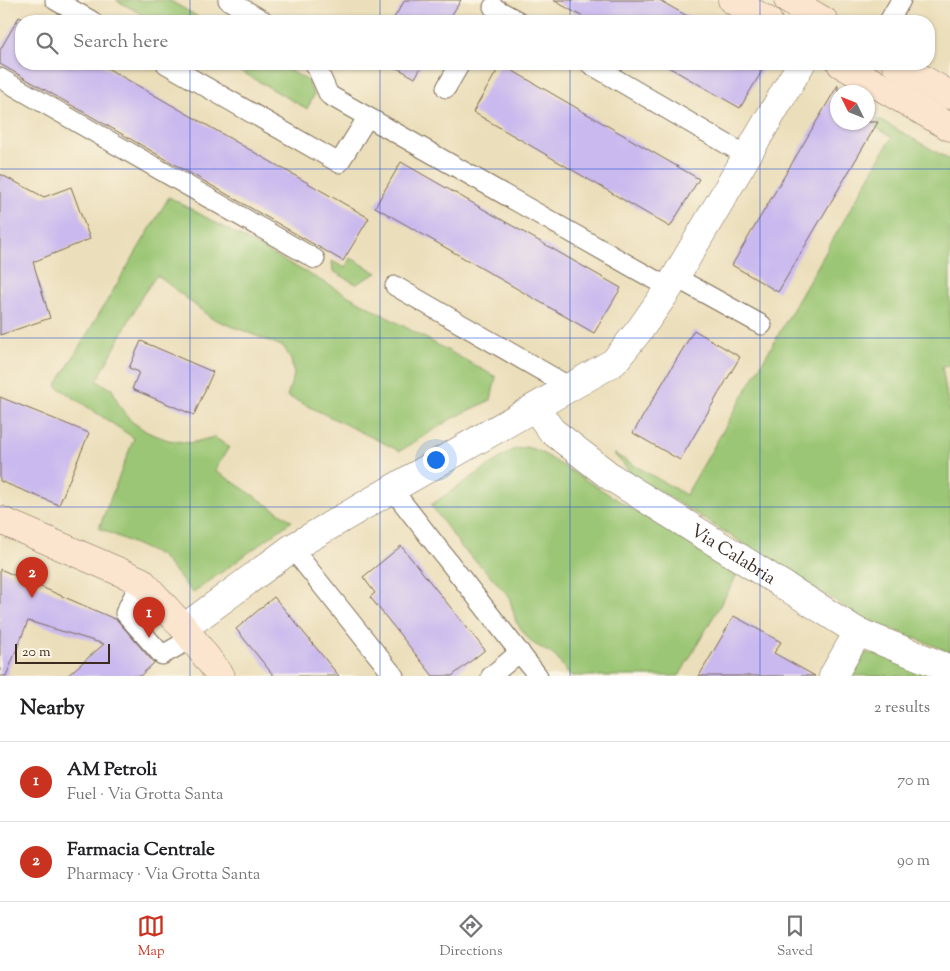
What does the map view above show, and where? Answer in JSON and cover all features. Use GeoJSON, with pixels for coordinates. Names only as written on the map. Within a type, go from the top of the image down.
{"type":"FeatureCollection","features":[{"type":"Feature","properties":{"kind":"street"},"geometry":{"type":"LineString","coordinates":[[732,0],[758,15]]}},
{"type":"Feature","properties":{"kind":"street"},"geometry":{"type":"LineString","coordinates":[[788,0],[814,15]]}},
{"type":"Feature","properties":{"kind":"street"},"geometry":{"type":"LineString","coordinates":[[187,633],[292,548],[614,362],[641,328],[672,282],[798,70]]}},
{"type":"Feature","properties":{"kind":"street"},"geometry":{"type":"LineString","coordinates":[[851,70],[950,127]]}},
{"type":"Feature","properties":{"kind":"street"},"geometry":{"type":"LineString","coordinates":[[906,70],[950,95]]}},
{"type":"Feature","properties":{"kind":"street","name":"Via Calabria"},"geometry":{"type":"LineString","coordinates":[[535,408],[552,431],[611,477],[858,632],[950,669]]}},
{"type":"Feature","properties":{"kind":"street"},"geometry":{"type":"LineString","coordinates":[[0,520],[142,581],[221,676]]}},
{"type":"Feature","properties":{"kind":"street"},"geometry":{"type":"LineString","coordinates":[[833,676],[858,632]]}},
{"type":"Feature","properties":{"kind":"lane"},"geometry":{"type":"LineString","coordinates":[[55,0],[81,15]]}},
{"type":"Feature","properties":{"kind":"lane"},"geometry":{"type":"LineString","coordinates":[[228,0],[254,15]]}},
{"type":"Feature","properties":{"kind":"lane"},"geometry":{"type":"LineString","coordinates":[[892,15],[901,0]]}},
{"type":"Feature","properties":{"kind":"lane"},"geometry":{"type":"LineString","coordinates":[[492,9],[505,15]]}},
{"type":"Feature","properties":{"kind":"lane"},"geometry":{"type":"LineString","coordinates":[[176,70],[339,163],[367,118]]}},
{"type":"Feature","properties":{"kind":"lane"},"geometry":{"type":"LineString","coordinates":[[318,70],[329,95],[367,118],[672,282],[762,325]]}},
{"type":"Feature","properties":{"kind":"lane"},"geometry":{"type":"LineString","coordinates":[[446,88],[456,70]]}},
{"type":"Feature","properties":{"kind":"lane"},"geometry":{"type":"LineString","coordinates":[[600,70],[747,156]]}},
{"type":"Feature","properties":{"kind":"lane"},"geometry":{"type":"LineString","coordinates":[[0,78],[315,259]]}},
{"type":"Feature","properties":{"kind":"lane"},"geometry":{"type":"LineString","coordinates":[[395,286],[570,388]]}},
{"type":"Feature","properties":{"kind":"lane"},"geometry":{"type":"LineString","coordinates":[[392,489],[538,676]]}},
{"type":"Feature","properties":{"kind":"lane"},"geometry":{"type":"LineString","coordinates":[[292,548],[394,676]]}},
{"type":"Feature","properties":{"kind":"lane"},"geometry":{"type":"LineString","coordinates":[[491,676],[520,652]]}},
{"type":"Feature","properties":{"kind":"green space"},"geometry":{"type":"Polygon","coordinates":[[[116,0],[169,0],[195,15],[143,15],[116,0]]]}},
{"type":"Feature","properties":{"kind":"green space"},"geometry":{"type":"Polygon","coordinates":[[[239,70],[289,70],[307,80],[314,95],[307,109],[239,70]]]}},
{"type":"Feature","properties":{"kind":"green space"},"geometry":{"type":"Polygon","coordinates":[[[879,119],[950,160],[950,365],[942,367],[950,414],[950,652],[861,617],[632,474],[613,453],[686,495],[892,137],[875,127],[879,119]]]}},
{"type":"Feature","properties":{"kind":"green space"},"geometry":{"type":"Polygon","coordinates":[[[169,197],[496,377],[491,400],[451,419],[400,451],[287,396],[294,375],[291,360],[284,347],[211,318],[157,275],[142,296],[97,381],[112,389],[119,405],[131,421],[147,432],[168,440],[191,443],[214,437],[229,447],[215,470],[292,521],[193,593],[161,556],[99,528],[134,438],[56,386],[169,197]]]}},
{"type":"Feature","properties":{"kind":"green space"},"geometry":{"type":"Polygon","coordinates":[[[351,258],[377,273],[356,284],[333,271],[332,261],[345,268],[351,258]]]}},
{"type":"Feature","properties":{"kind":"green space"},"geometry":{"type":"Polygon","coordinates":[[[526,447],[539,451],[737,574],[679,676],[570,676],[555,656],[531,642],[516,622],[509,596],[462,548],[431,505],[512,450],[526,447]]]}},
{"type":"Feature","properties":{"kind":"green space"},"geometry":{"type":"Polygon","coordinates":[[[866,653],[884,655],[933,676],[847,676],[856,659],[866,653]]]}},
{"type":"Feature","properties":{"kind":"building"},"geometry":{"type":"Polygon","coordinates":[[[405,0],[461,0],[452,15],[396,15],[405,0]]]}},
{"type":"Feature","properties":{"kind":"building"},"geometry":{"type":"Polygon","coordinates":[[[553,0],[659,0],[685,15],[579,15],[553,0]]]}},
{"type":"Feature","properties":{"kind":"building"},"geometry":{"type":"Polygon","coordinates":[[[15,24],[15,70],[110,70],[369,218],[343,261],[0,64],[0,50],[15,24]]]}},
{"type":"Feature","properties":{"kind":"building"},"geometry":{"type":"Polygon","coordinates":[[[401,70],[420,70],[415,78],[401,70]]]}},
{"type":"Feature","properties":{"kind":"building"},"geometry":{"type":"Polygon","coordinates":[[[498,70],[511,70],[699,179],[670,227],[473,112],[498,70]]]}},
{"type":"Feature","properties":{"kind":"building"},"geometry":{"type":"Polygon","coordinates":[[[674,70],[762,70],[740,108],[674,70]]]}},
{"type":"Feature","properties":{"kind":"building"},"geometry":{"type":"Polygon","coordinates":[[[830,99],[830,130],[873,130],[778,292],[732,265],[830,99]]]}},
{"type":"Feature","properties":{"kind":"building"},"geometry":{"type":"Polygon","coordinates":[[[401,162],[621,288],[594,333],[375,207],[401,162]]]}},
{"type":"Feature","properties":{"kind":"building"},"geometry":{"type":"Polygon","coordinates":[[[0,174],[44,197],[71,187],[90,239],[33,262],[50,318],[0,335],[0,174]]]}},
{"type":"Feature","properties":{"kind":"building"},"geometry":{"type":"Polygon","coordinates":[[[694,330],[740,357],[680,460],[633,433],[694,330]]]}},
{"type":"Feature","properties":{"kind":"building"},"geometry":{"type":"Polygon","coordinates":[[[141,341],[213,372],[194,415],[132,389],[139,372],[129,368],[141,341]]]}},
{"type":"Feature","properties":{"kind":"building"},"geometry":{"type":"Polygon","coordinates":[[[0,397],[89,433],[59,505],[0,481],[0,397]]]}},
{"type":"Feature","properties":{"kind":"building"},"geometry":{"type":"Polygon","coordinates":[[[401,546],[485,650],[452,676],[433,676],[370,597],[375,593],[363,577],[401,546]]]}},
{"type":"Feature","properties":{"kind":"building"},"geometry":{"type":"Polygon","coordinates":[[[0,569],[117,620],[154,663],[140,676],[67,676],[104,644],[28,621],[6,676],[0,676],[0,569]]]}},
{"type":"Feature","properties":{"kind":"building"},"geometry":{"type":"Polygon","coordinates":[[[274,597],[339,676],[274,676],[236,629],[274,597]]]}},
{"type":"Feature","properties":{"kind":"building"},"geometry":{"type":"Polygon","coordinates":[[[734,616],[781,642],[774,653],[815,676],[699,676],[734,616]]]}},
{"type":"Feature","properties":{"kind":"place","name":"Farmacia Centrale"},"geometry":{"type":"Point","coordinates":[32,598]}},
{"type":"Feature","properties":{"kind":"place","name":"AM Petroli"},"geometry":{"type":"Point","coordinates":[149,638]}}]}
